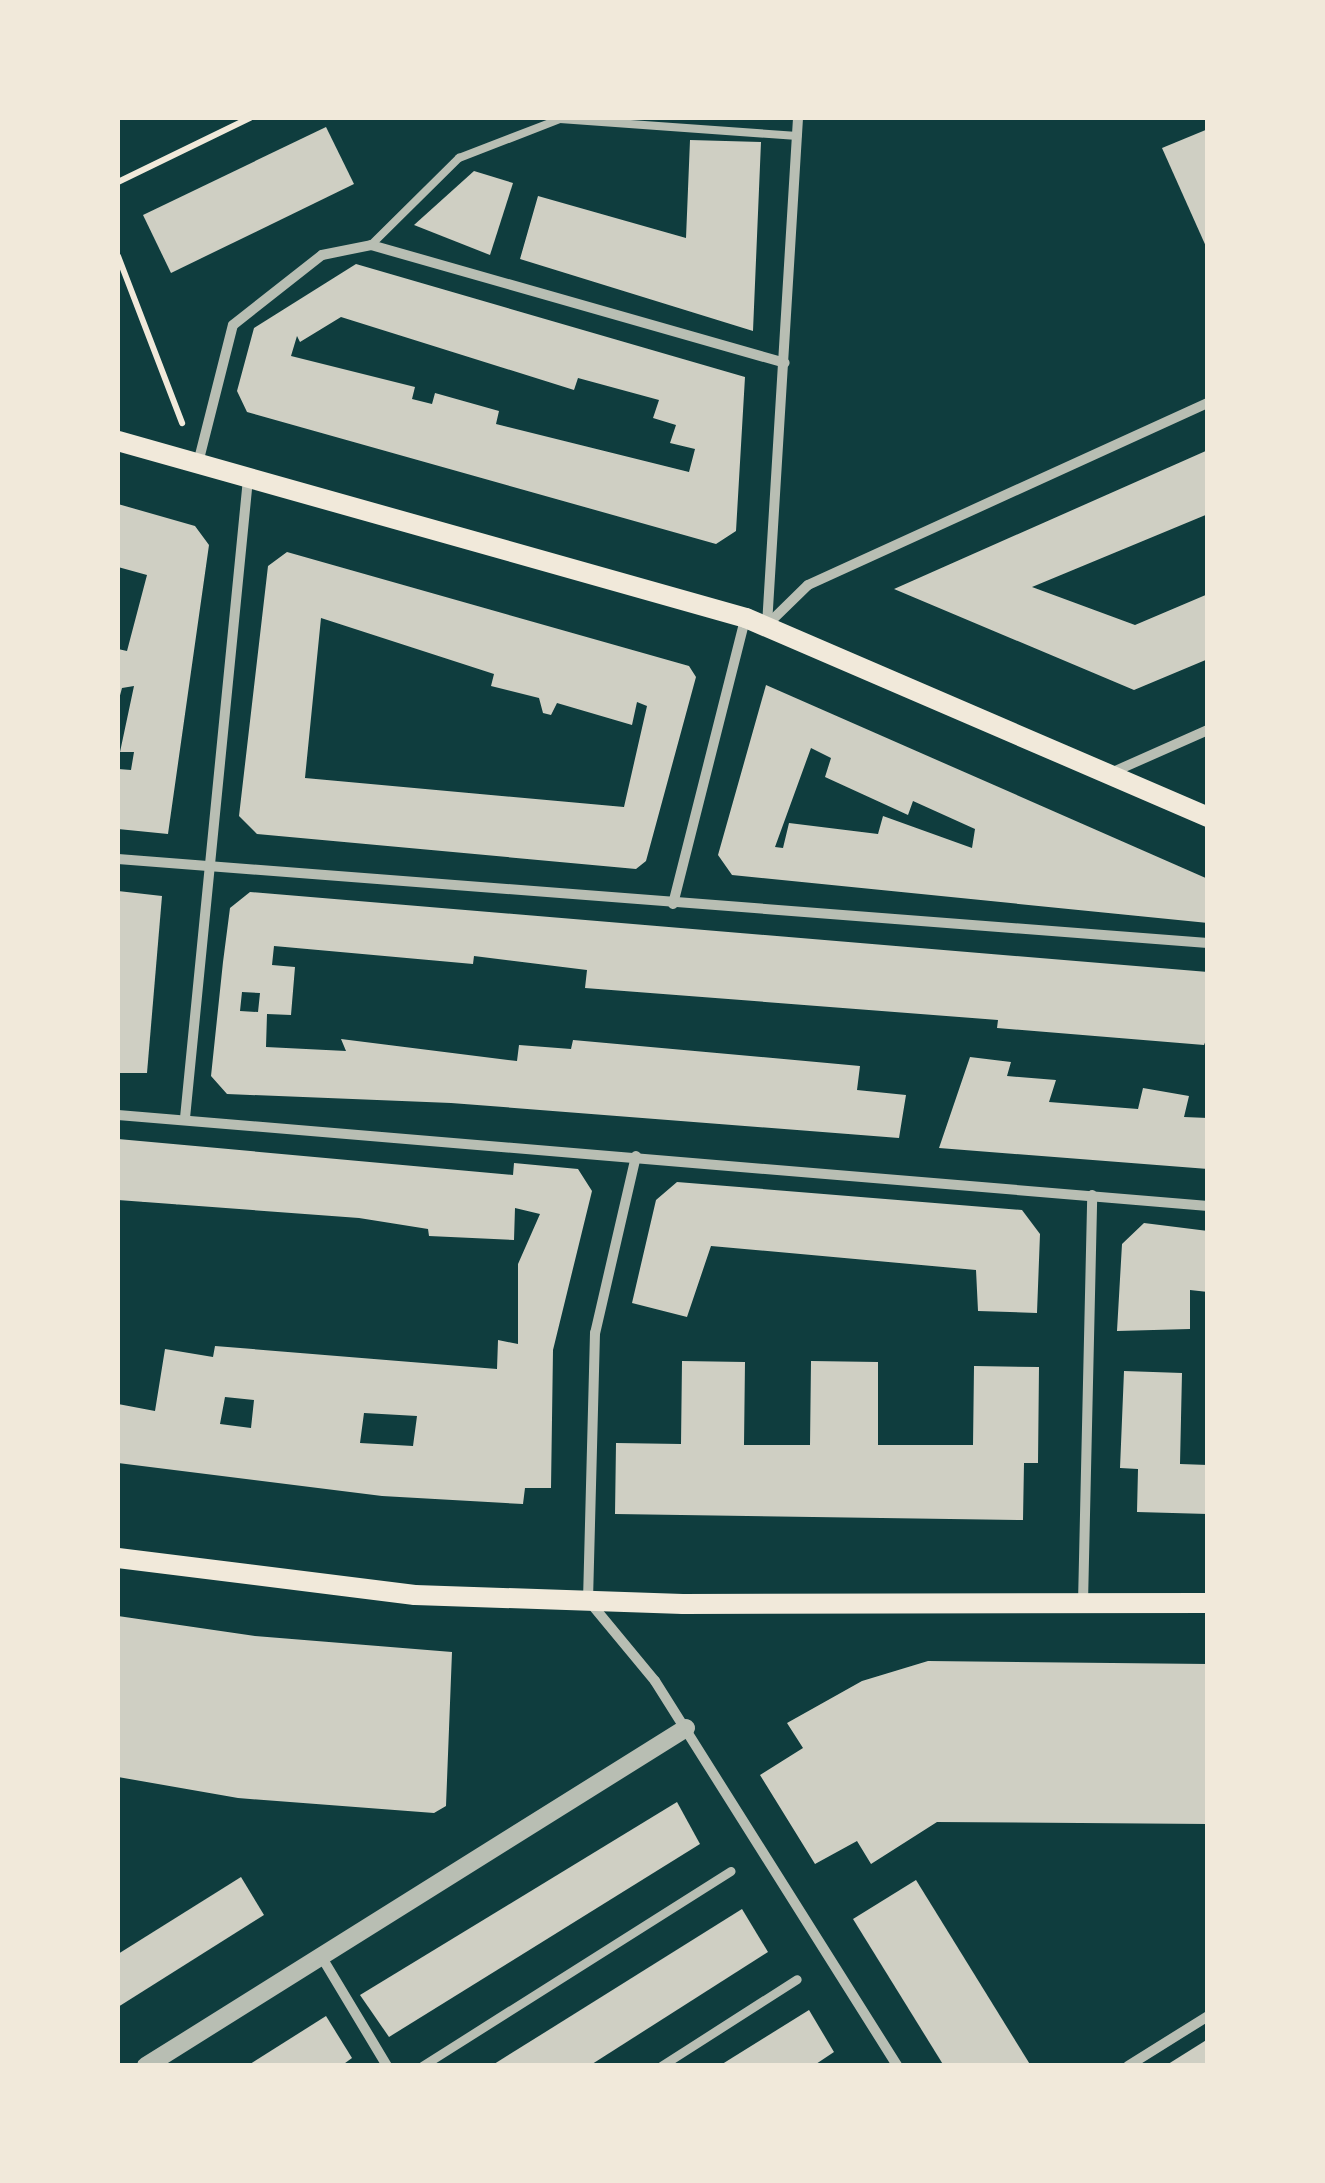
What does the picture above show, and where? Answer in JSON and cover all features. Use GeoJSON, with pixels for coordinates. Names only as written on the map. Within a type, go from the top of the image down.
{"type":"FeatureCollection","features":[{"type":"Feature","properties":{"kind":"main road"},"geometry":{"type":"LineString","coordinates":[[118,441],[767,625],[1113,772],[1208,817]]}},
{"type":"Feature","properties":{"kind":"main road"},"geometry":{"type":"LineString","coordinates":[[118,1558],[415,1596],[1208,1603]]}},
{"type":"Feature","properties":{"kind":"street"},"geometry":{"type":"LineString","coordinates":[[767,625],[798,118]]}},
{"type":"Feature","properties":{"kind":"street"},"geometry":{"type":"LineString","coordinates":[[198,464],[233,325],[322,255],[371,245],[784,363]]}},
{"type":"Feature","properties":{"kind":"street"},"geometry":{"type":"LineString","coordinates":[[767,625],[808,585],[1208,403]]}},
{"type":"Feature","properties":{"kind":"street"},"geometry":{"type":"LineString","coordinates":[[185,1118],[206,862],[248,479]]}},
{"type":"Feature","properties":{"kind":"street"},"geometry":{"type":"LineString","coordinates":[[674,904],[746,618]]}},
{"type":"Feature","properties":{"kind":"street"},"geometry":{"type":"LineString","coordinates":[[1113,772],[1208,730]]}},
{"type":"Feature","properties":{"kind":"street"},"geometry":{"type":"LineString","coordinates":[[118,859],[206,862],[674,904],[1208,943]]}},
{"type":"Feature","properties":{"kind":"street"},"geometry":{"type":"LineString","coordinates":[[118,1115],[1208,1206]]}},
{"type":"Feature","properties":{"kind":"street"},"geometry":{"type":"LineString","coordinates":[[636,1156],[595,1333],[588,1600],[610,1619],[686,1728],[897,2066]]}},
{"type":"Feature","properties":{"kind":"street"},"geometry":{"type":"LineString","coordinates":[[1084,1604],[1092,1196]]}},
{"type":"Feature","properties":{"kind":"street"},"geometry":{"type":"LineString","coordinates":[[146,2066],[686,1728]]}},
{"type":"Feature","properties":{"kind":"street"},"geometry":{"type":"LineString","coordinates":[[422,2066],[731,1871]]}},
{"type":"Feature","properties":{"kind":"street"},"geometry":{"type":"LineString","coordinates":[[321,1956],[387,2066]]}},
{"type":"Feature","properties":{"kind":"street"},"geometry":{"type":"LineString","coordinates":[[661,2066],[797,1979]]}},
{"type":"Feature","properties":{"kind":"street"},"geometry":{"type":"LineString","coordinates":[[1128,2066],[1208,2016]]}},
{"type":"Feature","properties":{"kind":"lane"},"geometry":{"type":"LineString","coordinates":[[371,245],[459,158],[560,119],[796,136]]}},
{"type":"Feature","properties":{"kind":"path"},"geometry":{"type":"LineString","coordinates":[[118,182],[250,118]]}},
{"type":"Feature","properties":{"kind":"path"},"geometry":{"type":"LineString","coordinates":[[118,256],[198,464]]}},
{"type":"Feature","properties":{"kind":"building"},"geometry":{"type":"Polygon","coordinates":[[[326,127],[354,184],[171,273],[143,215],[326,127]]]}},
{"type":"Feature","properties":{"kind":"building"},"geometry":{"type":"Polygon","coordinates":[[[1208,129],[1208,251],[1162,148],[1208,129]]]}},
{"type":"Feature","properties":{"kind":"building"},"geometry":{"type":"Polygon","coordinates":[[[690,140],[761,142],[753,331],[520,259],[538,196],[686,238],[690,140]]]}},
{"type":"Feature","properties":{"kind":"building"},"geometry":{"type":"Polygon","coordinates":[[[474,171],[513,183],[490,255],[414,225],[474,171]]]}},
{"type":"Feature","properties":{"kind":"building"},"geometry":{"type":"Polygon","coordinates":[[[356,264],[745,377],[736,531],[716,544],[247,412],[237,391],[254,328],[356,264]],[[341,317],[300,342],[297,336],[291,356],[415,387],[412,399],[432,404],[435,393],[499,411],[496,424],[689,472],[695,449],[670,443],[676,425],[653,418],[659,400],[578,378],[574,390],[341,317]]]}},
{"type":"Feature","properties":{"kind":"building"},"geometry":{"type":"Polygon","coordinates":[[[1208,450],[1208,514],[1032,587],[1135,625],[1208,594],[1208,659],[1134,690],[894,589],[1208,450]]]}},
{"type":"Feature","properties":{"kind":"building"},"geometry":{"type":"Polygon","coordinates":[[[118,504],[195,526],[209,545],[168,834],[118,829],[118,769],[131,770],[134,752],[120,752],[134,686],[122,688],[118,703],[118,649],[127,651],[147,575],[118,567],[118,504]]]}},
{"type":"Feature","properties":{"kind":"building"},"geometry":{"type":"Polygon","coordinates":[[[287,552],[689,666],[696,677],[646,861],[636,869],[257,834],[239,816],[268,566],[287,552]],[[321,618],[305,778],[624,807],[647,706],[637,702],[632,725],[557,703],[551,715],[543,713],[539,698],[491,686],[494,674],[321,618]]]}},
{"type":"Feature","properties":{"kind":"building"},"geometry":{"type":"Polygon","coordinates":[[[766,685],[1208,879],[1208,923],[732,875],[718,855],[766,685]],[[811,748],[775,847],[783,848],[789,823],[878,834],[883,816],[972,848],[975,829],[913,801],[908,815],[825,777],[831,758],[811,748]]]}},
{"type":"Feature","properties":{"kind":"building"},"geometry":{"type":"Polygon","coordinates":[[[118,891],[162,896],[147,1073],[118,1073],[118,891]]]}},
{"type":"Feature","properties":{"kind":"building"},"geometry":{"type":"Polygon","coordinates":[[[250,892],[1208,972],[1208,1035],[1204,1045],[997,1028],[998,1020],[585,988],[587,970],[474,956],[473,964],[274,946],[272,965],[295,967],[291,1015],[267,1014],[266,1047],[346,1051],[341,1039],[517,1061],[519,1045],[571,1049],[573,1040],[860,1066],[857,1090],[906,1095],[899,1138],[451,1103],[227,1094],[211,1076],[230,908],[250,892]],[[242,992],[240,1011],[258,1012],[260,993],[242,992]]]}},
{"type":"Feature","properties":{"kind":"building"},"geometry":{"type":"Polygon","coordinates":[[[970,1057],[1011,1062],[1007,1076],[1056,1080],[1049,1102],[1138,1109],[1143,1088],[1189,1096],[1184,1117],[1208,1118],[1208,1169],[939,1148],[970,1057]]]}},
{"type":"Feature","properties":{"kind":"building"},"geometry":{"type":"Polygon","coordinates":[[[118,1139],[513,1175],[514,1163],[578,1169],[592,1191],[553,1350],[551,1488],[525,1488],[523,1504],[382,1496],[118,1463],[118,1404],[155,1411],[165,1349],[213,1357],[215,1346],[497,1369],[498,1340],[518,1344],[518,1264],[540,1214],[515,1208],[514,1240],[429,1236],[428,1229],[359,1218],[118,1200],[118,1139]],[[225,1397],[220,1424],[251,1428],[254,1400],[225,1397]],[[364,1413],[360,1443],[413,1446],[417,1416],[364,1413]]]}},
{"type":"Feature","properties":{"kind":"building"},"geometry":{"type":"Polygon","coordinates":[[[677,1182],[1022,1210],[1040,1234],[1037,1313],[978,1311],[976,1270],[711,1246],[687,1317],[632,1303],[656,1200],[677,1182]]]}},
{"type":"Feature","properties":{"kind":"building"},"geometry":{"type":"Polygon","coordinates":[[[1144,1223],[1208,1231],[1208,1292],[1190,1290],[1190,1329],[1117,1331],[1122,1244],[1144,1223]]]}},
{"type":"Feature","properties":{"kind":"building"},"geometry":{"type":"Polygon","coordinates":[[[682,1361],[745,1362],[744,1445],[810,1445],[811,1361],[878,1362],[878,1445],[973,1445],[974,1366],[1039,1367],[1038,1463],[1024,1463],[1023,1520],[615,1514],[616,1443],[681,1444],[682,1361]]]}},
{"type":"Feature","properties":{"kind":"building"},"geometry":{"type":"Polygon","coordinates":[[[1124,1371],[1182,1373],[1180,1464],[1208,1465],[1208,1514],[1137,1512],[1138,1469],[1120,1468],[1124,1371]]]}},
{"type":"Feature","properties":{"kind":"building"},"geometry":{"type":"Polygon","coordinates":[[[118,1616],[255,1636],[452,1652],[446,1806],[434,1813],[238,1798],[118,1777],[118,1616]]]}},
{"type":"Feature","properties":{"kind":"building"},"geometry":{"type":"Polygon","coordinates":[[[928,1661],[1208,1664],[1208,1824],[937,1822],[871,1864],[857,1841],[815,1864],[760,1775],[803,1748],[787,1723],[862,1681],[928,1661]]]}},
{"type":"Feature","properties":{"kind":"building"},"geometry":{"type":"Polygon","coordinates":[[[677,1802],[700,1844],[389,2037],[360,1995],[677,1802]]]}},
{"type":"Feature","properties":{"kind":"building"},"geometry":{"type":"Polygon","coordinates":[[[241,1877],[264,1915],[118,2007],[118,1954],[241,1877]]]}},
{"type":"Feature","properties":{"kind":"building"},"geometry":{"type":"Polygon","coordinates":[[[916,1880],[1031,2066],[944,2066],[853,1919],[916,1880]]]}},
{"type":"Feature","properties":{"kind":"building"},"geometry":{"type":"Polygon","coordinates":[[[742,1909],[768,1952],[589,2066],[491,2066],[742,1909]]]}},
{"type":"Feature","properties":{"kind":"building"},"geometry":{"type":"Polygon","coordinates":[[[809,2010],[834,2052],[813,2066],[719,2066],[809,2010]]]}},
{"type":"Feature","properties":{"kind":"building"},"geometry":{"type":"Polygon","coordinates":[[[326,2016],[352,2058],[341,2066],[247,2066],[326,2016]]]}},
{"type":"Feature","properties":{"kind":"building"},"geometry":{"type":"Polygon","coordinates":[[[1208,2039],[1208,2066],[1165,2066],[1208,2039]]]}}]}
